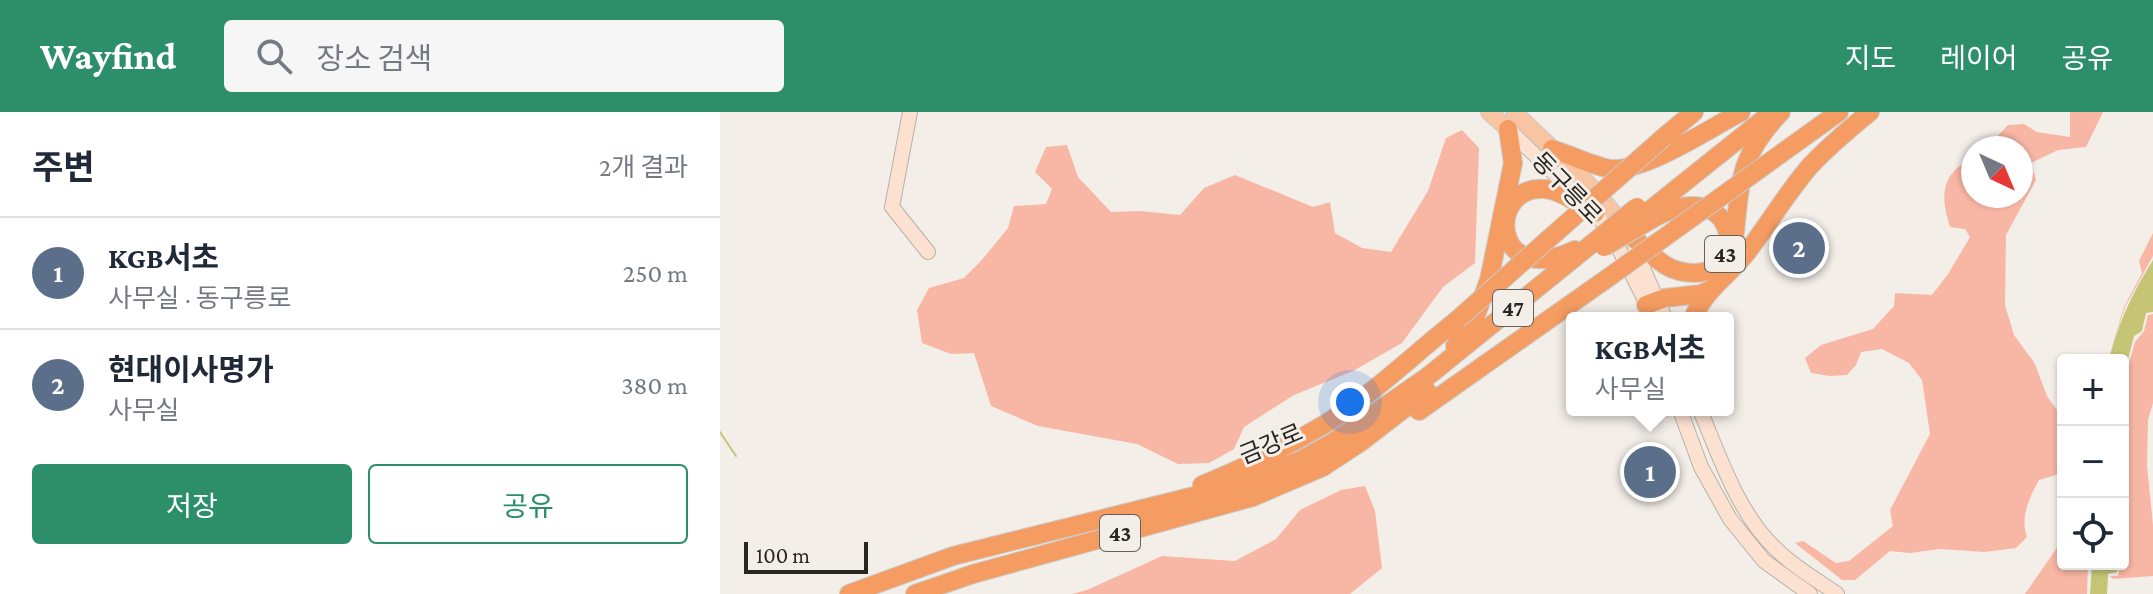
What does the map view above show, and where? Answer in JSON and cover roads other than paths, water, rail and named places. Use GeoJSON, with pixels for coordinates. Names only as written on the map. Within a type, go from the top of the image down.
{"type":"FeatureCollection","features":[{"type":"Feature","properties":{"kind":"highway"},"geometry":{"type":"LineString","coordinates":[[1137,510],[1216,479],[1326,423],[1457,320],[1694,112]]}},
{"type":"Feature","properties":{"kind":"highway"},"geometry":{"type":"LineString","coordinates":[[1552,149],[1611,169],[1627,167],[1657,158],[1741,112]]}},
{"type":"Feature","properties":{"kind":"highway","name":"금강로"},"geometry":{"type":"LineString","coordinates":[[1642,215],[1756,112]]}},
{"type":"Feature","properties":{"kind":"highway","name":"금강로"},"geometry":{"type":"LineString","coordinates":[[849,594],[953,556],[1226,488],[1299,461],[1335,441],[1427,377],[1642,215],[1772,112]]}},
{"type":"Feature","properties":{"kind":"highway"},"geometry":{"type":"LineString","coordinates":[[1697,312],[1733,249],[1740,183],[1749,154],[1761,134],[1781,112]]}},
{"type":"Feature","properties":{"kind":"highway"},"geometry":{"type":"LineString","coordinates":[[1323,467],[1384,435],[1839,112]]}},
{"type":"Feature","properties":{"kind":"highway"},"geometry":{"type":"LineString","coordinates":[[1651,308],[1701,294],[1735,267],[1809,168],[1870,112]]}},
{"type":"Feature","properties":{"kind":"highway","name":"43"},"geometry":{"type":"LineString","coordinates":[[1427,377],[1474,320],[1489,280],[1513,163],[1511,121]]}},
{"type":"Feature","properties":{"kind":"highway"},"geometry":{"type":"LineString","coordinates":[[1595,213],[1553,190],[1533,189],[1513,203],[1505,216],[1505,229],[1514,249],[1526,258],[1537,260],[1602,243]]}},
{"type":"Feature","properties":{"kind":"highway","name":"43"},"geometry":{"type":"LineString","coordinates":[[1627,232],[1665,265],[1686,273],[1710,269],[1720,262],[1727,250],[1726,227],[1722,219],[1707,208],[1690,205],[1642,215]]}},
{"type":"Feature","properties":{"kind":"highway","name":"금강로"},"geometry":{"type":"LineString","coordinates":[[915,594],[973,574],[1253,497],[1323,467],[1361,442],[1464,363],[1602,243]]}},
{"type":"Feature","properties":{"kind":"main road","name":"동구릉로"},"geometry":{"type":"LineString","coordinates":[[1489,112],[1511,121],[1552,149],[1609,205],[1627,232]]}},
{"type":"Feature","properties":{"kind":"street"},"geometry":{"type":"LineString","coordinates":[[910,112],[892,207],[928,252]]}},
{"type":"Feature","properties":{"kind":"street","name":"동구릉로"},"geometry":{"type":"LineString","coordinates":[[1511,121],[1595,213],[1651,308]]}},
{"type":"Feature","properties":{"kind":"street","name":"동구릉로"},"geometry":{"type":"LineString","coordinates":[[1627,232],[1651,308]]}},
{"type":"Feature","properties":{"kind":"street"},"geometry":{"type":"LineString","coordinates":[[1682,416],[1701,467],[1730,519],[1764,561],[1810,594]]}},
{"type":"Feature","properties":{"kind":"street"},"geometry":{"type":"LineString","coordinates":[[1703,416],[1730,480],[1763,535],[1777,551],[1837,594]]}},
{"type":"Feature","properties":{"kind":"waterway"},"geometry":{"type":"LineString","coordinates":[[720,432],[736,456]]}},
{"type":"Feature","properties":{"kind":"place","name":"현대이사명가"},"geometry":{"type":"Point","coordinates":[1799,248]}},
{"type":"Feature","properties":{"kind":"place","name":"KGB서초"},"geometry":{"type":"Point","coordinates":[1650,472]}}]}
